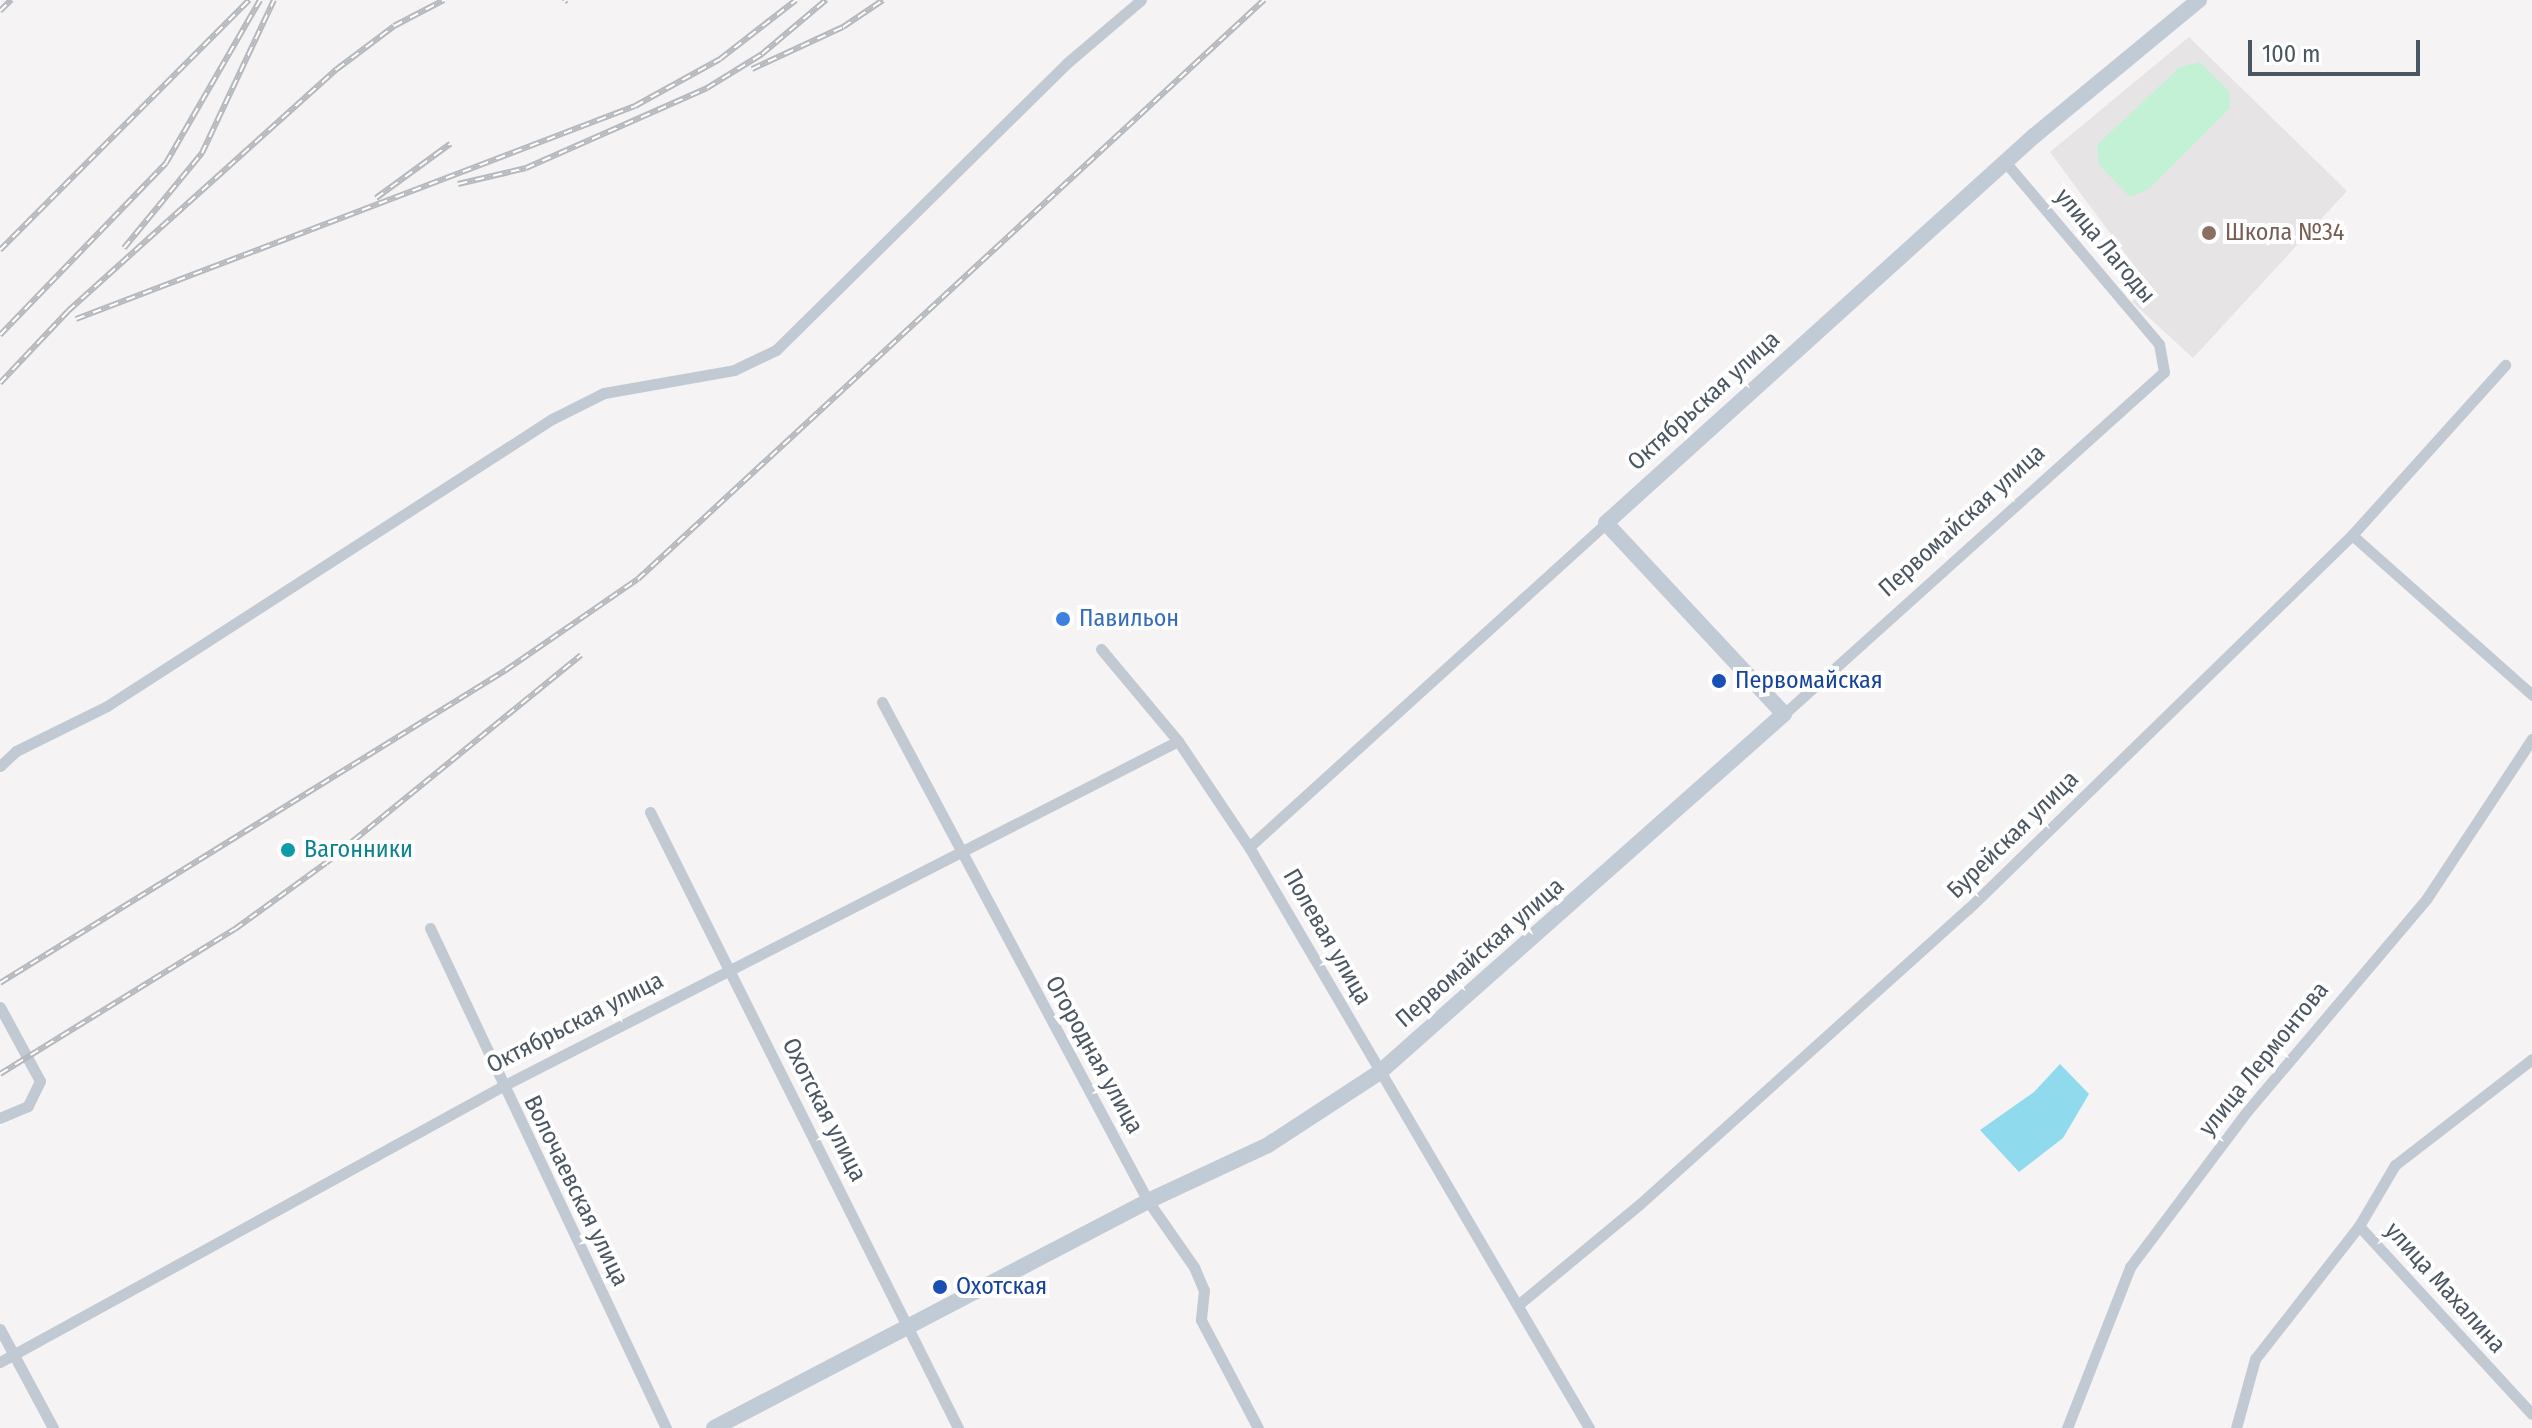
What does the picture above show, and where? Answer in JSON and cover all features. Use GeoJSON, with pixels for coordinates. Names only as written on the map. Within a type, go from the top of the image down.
{"type":"FeatureCollection","features":[{"type":"Feature","properties":{"kind":"main road","name":"Октябрьская улица"},"geometry":{"type":"LineString","coordinates":[[1606,523],[2006,163],[2199,0]]}},
{"type":"Feature","properties":{"kind":"main road"},"geometry":{"type":"LineString","coordinates":[[1606,523],[1784,714]]}},
{"type":"Feature","properties":{"kind":"main road","name":"Первомайская улица"},"geometry":{"type":"LineString","coordinates":[[714,1428],[912,1328],[1148,1201],[1268,1145],[1380,1072],[1784,714]]}},
{"type":"Feature","properties":{"kind":"street"},"geometry":{"type":"LineString","coordinates":[[0,766],[16,751],[107,706],[552,419],[604,393],[734,370],[776,350],[1067,63],[1141,0]]}},
{"type":"Feature","properties":{"kind":"street","name":"улица Лагоды"},"geometry":{"type":"LineString","coordinates":[[2006,163],[2159,344],[2166,360]]}},
{"type":"Feature","properties":{"kind":"street","name":"Первомайская улица"},"geometry":{"type":"LineString","coordinates":[[1784,714],[2164,372],[2166,360]]}},
{"type":"Feature","properties":{"kind":"street","name":"Бурейская улица"},"geometry":{"type":"LineString","coordinates":[[1519,1304],[1968,909],[2352,535],[2505,365]]}},
{"type":"Feature","properties":{"kind":"street","name":"Октябрьская улица"},"geometry":{"type":"LineString","coordinates":[[1249,847],[1606,523]]}},
{"type":"Feature","properties":{"kind":"street"},"geometry":{"type":"LineString","coordinates":[[2352,535],[2532,695]]}},
{"type":"Feature","properties":{"kind":"street","name":"Полевая улица"},"geometry":{"type":"LineString","coordinates":[[1101,649],[1178,741],[1249,847],[1589,1428]]}},
{"type":"Feature","properties":{"kind":"street","name":"Огородная улица"},"geometry":{"type":"LineString","coordinates":[[882,702],[959,854],[1148,1201],[1194,1267],[1204,1290],[1201,1320],[1258,1428]]}},
{"type":"Feature","properties":{"kind":"street","name":"улица Лермонтова"},"geometry":{"type":"LineString","coordinates":[[2067,1428],[2130,1267],[2248,1110],[2427,898],[2532,739]]}},
{"type":"Feature","properties":{"kind":"street","name":"Октябрьская улица"},"geometry":{"type":"LineString","coordinates":[[0,1362],[501,1087],[1178,741]]}},
{"type":"Feature","properties":{"kind":"street","name":"Охотская улица"},"geometry":{"type":"LineString","coordinates":[[650,812],[728,971],[912,1328],[958,1428]]}},
{"type":"Feature","properties":{"kind":"street","name":"Волочаевская улица"},"geometry":{"type":"LineString","coordinates":[[430,928],[501,1087],[666,1428]]}},
{"type":"Feature","properties":{"kind":"street"},"geometry":{"type":"LineString","coordinates":[[0,1007],[40,1081],[28,1106],[0,1118]]}},
{"type":"Feature","properties":{"kind":"street"},"geometry":{"type":"LineString","coordinates":[[2236,1428],[2255,1359],[2359,1226],[2406,1154],[2532,1059]]}},
{"type":"Feature","properties":{"kind":"street","name":"улица Махалина"},"geometry":{"type":"LineString","coordinates":[[2359,1226],[2532,1414]]}},
{"type":"Feature","properties":{"kind":"street"},"geometry":{"type":"LineString","coordinates":[[0,1329],[53,1428]]}},
{"type":"Feature","properties":{"kind":"shaded area","name":"Школа №34"},"geometry":{"type":"Polygon","coordinates":[[[2189,37],[2347,191],[2193,358],[2132,302],[2142,292],[2141,275],[2050,152],[2189,37]]]}},
{"type":"Feature","properties":{"kind":"green space"},"geometry":{"type":"Polygon","coordinates":[[[2200,62],[2229,91],[2230,108],[2149,189],[2130,197],[2099,165],[2097,145],[2180,67],[2200,62]]]}},
{"type":"Feature","properties":{"kind":"water"},"geometry":{"type":"Polygon","coordinates":[[[2060,1064],[2089,1094],[2063,1138],[2019,1172],[1980,1130],[2034,1092],[2060,1064]]]}},
{"type":"Feature","properties":{"kind":"railway"},"geometry":{"type":"LineString","coordinates":[[0,11],[11,0]]}},
{"type":"Feature","properties":{"kind":"railway"},"geometry":{"type":"LineString","coordinates":[[0,250],[249,0]]}},
{"type":"Feature","properties":{"kind":"railway"},"geometry":{"type":"LineString","coordinates":[[0,335],[166,163],[260,0]]}},
{"type":"Feature","properties":{"kind":"railway"},"geometry":{"type":"LineString","coordinates":[[124,248],[202,153],[274,0]]}},
{"type":"Feature","properties":{"kind":"railway"},"geometry":{"type":"LineString","coordinates":[[0,383],[68,311],[337,69],[394,26],[444,0]]}},
{"type":"Feature","properties":{"kind":"railway"},"geometry":{"type":"LineString","coordinates":[[76,319],[635,106],[720,59],[796,0]]}},
{"type":"Feature","properties":{"kind":"railway"},"geometry":{"type":"LineString","coordinates":[[458,184],[526,168],[707,88],[762,54],[826,0]]}},
{"type":"Feature","properties":{"kind":"railway"},"geometry":{"type":"LineString","coordinates":[[752,69],[843,27],[883,0]]}},
{"type":"Feature","properties":{"kind":"railway"},"geometry":{"type":"LineString","coordinates":[[0,983],[506,670],[638,579],[1264,0]]}},
{"type":"Feature","properties":{"kind":"railway"},"geometry":{"type":"LineString","coordinates":[[376,198],[450,144]]}},
{"type":"Feature","properties":{"kind":"railway"},"geometry":{"type":"LineString","coordinates":[[0,1074],[235,929],[326,863],[581,655]]}},
{"type":"Feature","properties":{"kind":"place","name":"Школа №34"},"geometry":{"type":"Point","coordinates":[2209,233]}},
{"type":"Feature","properties":{"kind":"place","name":"Павильон"},"geometry":{"type":"Point","coordinates":[1063,619]}},
{"type":"Feature","properties":{"kind":"place","name":"Первомайская"},"geometry":{"type":"Point","coordinates":[1719,681]}},
{"type":"Feature","properties":{"kind":"place","name":"Вагонники"},"geometry":{"type":"Point","coordinates":[288,850]}},
{"type":"Feature","properties":{"kind":"place","name":"Охотская"},"geometry":{"type":"Point","coordinates":[940,1287]}}]}
